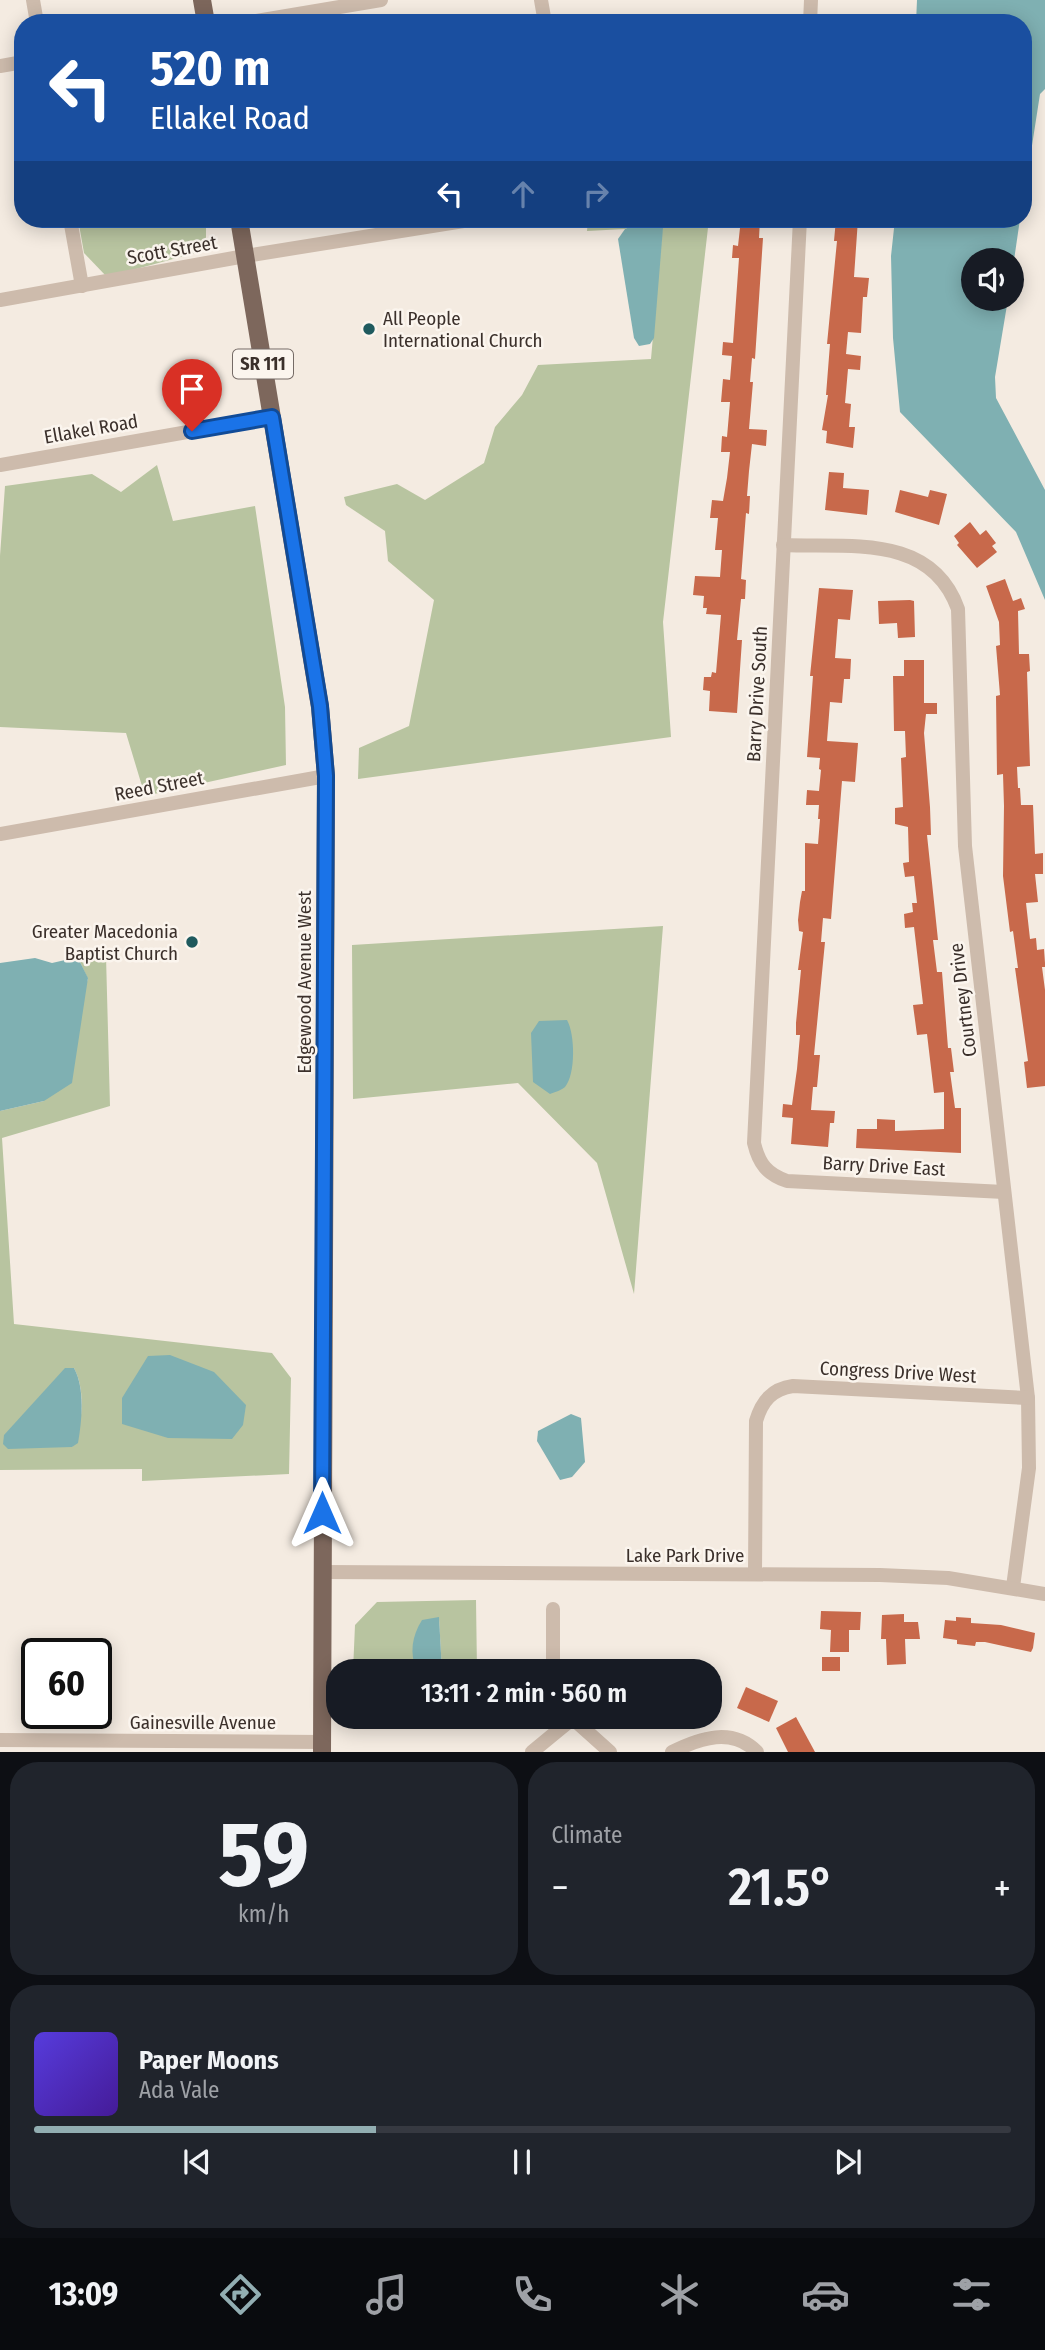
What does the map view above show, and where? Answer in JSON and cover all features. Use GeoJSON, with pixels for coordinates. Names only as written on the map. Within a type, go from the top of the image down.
{"type":"FeatureCollection","features":[{"type":"Feature","properties":{"kind":"main road","name":"Edgewood Avenue West"},"geometry":{"type":"LineString","coordinates":[[240,228],[320,706],[326,776],[322,1747]]}},
{"type":"Feature","properties":{"kind":"street"},"geometry":{"type":"LineString","coordinates":[[298,14],[381,0]]}},
{"type":"Feature","properties":{"kind":"street"},"geometry":{"type":"LineString","coordinates":[[72,228],[82,286]]}},
{"type":"Feature","properties":{"kind":"street","name":"Scott Street"},"geometry":{"type":"LineString","coordinates":[[0,300],[420,228]]}},
{"type":"Feature","properties":{"kind":"street","name":"Barry Drive South"},"geometry":{"type":"LineString","coordinates":[[764,1168],[757,1157],[754,1143],[800,228]]}},
{"type":"Feature","properties":{"kind":"street","name":"Ellakel Road"},"geometry":{"type":"LineString","coordinates":[[0,466],[272,417]]}},
{"type":"Feature","properties":{"kind":"street","name":"Courtney Drive"},"geometry":{"type":"LineString","coordinates":[[783,545],[894,550],[914,556],[929,565],[942,578],[958,609],[965,846],[1028,1398],[1029,1468],[1013,1587]]}},
{"type":"Feature","properties":{"kind":"street","name":"Reed Street"},"geometry":{"type":"LineString","coordinates":[[0,834],[326,776]]}},
{"type":"Feature","properties":{"kind":"street","name":"Barry Drive East"},"geometry":{"type":"LineString","coordinates":[[764,1168],[787,1181],[1004,1192]]}},
{"type":"Feature","properties":{"kind":"street","name":"Congress Drive West"},"geometry":{"type":"LineString","coordinates":[[755,1574],[756,1421],[760,1408],[769,1396],[780,1388],[793,1386],[1028,1398]]}},
{"type":"Feature","properties":{"kind":"street","name":"Lake Park Drive"},"geometry":{"type":"LineString","coordinates":[[323,1572],[755,1574],[948,1578],[1045,1594]]}},
{"type":"Feature","properties":{"kind":"street"},"geometry":{"type":"LineString","coordinates":[[553,1609],[554,1659]]}},
{"type":"Feature","properties":{"kind":"street"},"geometry":{"type":"LineString","coordinates":[[532,1752],[559,1729]]}},
{"type":"Feature","properties":{"kind":"street"},"geometry":{"type":"LineString","coordinates":[[584,1729],[610,1752]]}},
{"type":"Feature","properties":{"kind":"street"},"geometry":{"type":"LineString","coordinates":[[672,1752],[695,1741],[718,1737],[738,1738],[757,1752]]}},
{"type":"Feature","properties":{"kind":"street","name":"Gainesville Avenue"},"geometry":{"type":"LineString","coordinates":[[7,1744],[322,1747]]}},
{"type":"Feature","properties":{"kind":"green space"},"geometry":{"type":"Polygon","coordinates":[[[80,228],[206,228],[206,250],[107,277],[84,253],[80,228]]]}},
{"type":"Feature","properties":{"kind":"green space"},"geometry":{"type":"Polygon","coordinates":[[[587,228],[627,228],[625,229],[587,231],[587,228]]]}},
{"type":"Feature","properties":{"kind":"green space"},"geometry":{"type":"Polygon","coordinates":[[[662,228],[708,228],[663,622],[671,737],[358,779],[359,748],[409,726],[434,600],[388,561],[385,531],[346,505],[344,497],[397,484],[425,500],[484,463],[495,427],[522,395],[538,365],[651,359],[662,228]]]}},
{"type":"Feature","properties":{"kind":"green space"},"geometry":{"type":"Polygon","coordinates":[[[157,465],[173,521],[255,506],[285,707],[286,765],[145,796],[126,733],[0,727],[0,556],[5,486],[92,474],[121,492],[157,465]]]}},
{"type":"Feature","properties":{"kind":"green space"},"geometry":{"type":"Polygon","coordinates":[[[663,926],[634,1294],[597,1163],[518,1083],[353,1099],[352,945],[663,926]]]}},
{"type":"Feature","properties":{"kind":"green space"},"geometry":{"type":"Polygon","coordinates":[[[106,956],[110,1106],[2,1138],[14,1324],[272,1353],[291,1378],[289,1474],[142,1481],[142,1469],[0,1470],[0,1111],[44,1101],[88,979],[80,962],[106,956]],[[74,1368],[41,1447],[72,1447],[82,1408],[78,1377],[74,1368]]]}},
{"type":"Feature","properties":{"kind":"green space"},"geometry":{"type":"Polygon","coordinates":[[[476,1600],[477,1659],[441,1659],[439,1618],[415,1659],[354,1659],[355,1625],[377,1602],[476,1600]]]}},
{"type":"Feature","properties":{"kind":"water"},"geometry":{"type":"Polygon","coordinates":[[[917,0],[1045,0],[1045,89],[1040,94],[1032,146],[1032,14],[916,14],[917,0]]]}},
{"type":"Feature","properties":{"kind":"water"},"geometry":{"type":"Polygon","coordinates":[[[663,228],[654,338],[650,344],[639,346],[634,338],[618,239],[625,229],[663,228]]]}},
{"type":"Feature","properties":{"kind":"water"},"geometry":{"type":"Polygon","coordinates":[[[894,228],[1019,228],[1016,248],[961,248],[961,311],[1006,311],[995,377],[996,398],[1045,490],[1045,600],[1016,532],[900,412],[893,338],[891,256],[894,228]]]}},
{"type":"Feature","properties":{"kind":"water"},"geometry":{"type":"Polygon","coordinates":[[[35,958],[52,963],[74,958],[80,962],[88,978],[72,1083],[44,1101],[0,1111],[0,963],[35,958]]]}},
{"type":"Feature","properties":{"kind":"water"},"geometry":{"type":"Polygon","coordinates":[[[567,1020],[573,1044],[571,1073],[565,1087],[550,1094],[533,1082],[531,1033],[539,1021],[567,1020]]]}},
{"type":"Feature","properties":{"kind":"water"},"geometry":{"type":"Polygon","coordinates":[[[170,1355],[214,1372],[246,1405],[243,1425],[232,1439],[168,1438],[122,1424],[122,1398],[148,1356],[170,1355]]]}},
{"type":"Feature","properties":{"kind":"water"},"geometry":{"type":"Polygon","coordinates":[[[65,1368],[74,1368],[80,1385],[78,1443],[72,1447],[8,1449],[3,1444],[4,1435],[65,1368]]]}},
{"type":"Feature","properties":{"kind":"water"},"geometry":{"type":"Polygon","coordinates":[[[571,1414],[581,1418],[585,1462],[572,1477],[560,1480],[537,1441],[538,1431],[571,1414]]]}},
{"type":"Feature","properties":{"kind":"water"},"geometry":{"type":"Polygon","coordinates":[[[439,1617],[441,1659],[414,1659],[413,1645],[422,1620],[439,1617]]]}},
{"type":"Feature","properties":{"kind":"building"},"geometry":{"type":"Polygon","coordinates":[[[740,228],[760,228],[759,238],[763,238],[755,359],[752,358],[750,382],[753,382],[749,429],[767,430],[766,446],[752,444],[749,471],[749,514],[746,513],[741,579],[746,580],[745,599],[741,599],[737,640],[742,640],[737,713],[709,711],[710,691],[703,690],[704,677],[711,677],[712,672],[716,673],[721,615],[706,614],[707,608],[703,608],[704,596],[693,595],[695,576],[720,577],[722,550],[715,550],[718,518],[710,518],[712,500],[723,501],[730,452],[721,452],[722,436],[727,437],[730,402],[721,402],[723,379],[730,380],[732,356],[722,355],[723,342],[733,343],[739,258],[732,258],[733,245],[738,246],[740,228]]]}},
{"type":"Feature","properties":{"kind":"building"},"geometry":{"type":"Polygon","coordinates":[[[835,228],[857,228],[854,277],[869,278],[867,297],[863,297],[861,333],[848,332],[846,354],[861,356],[860,370],[848,369],[845,403],[851,404],[849,427],[855,427],[853,448],[826,443],[827,431],[822,430],[828,395],[830,344],[827,344],[837,241],[834,241],[835,228]]]}},
{"type":"Feature","properties":{"kind":"building"},"geometry":{"type":"Polygon","coordinates":[[[829,472],[844,473],[843,488],[869,490],[867,515],[825,510],[829,472]]]}},
{"type":"Feature","properties":{"kind":"building"},"geometry":{"type":"Polygon","coordinates":[[[900,490],[928,497],[930,490],[947,494],[939,525],[895,512],[900,490]]]}},
{"type":"Feature","properties":{"kind":"building"},"geometry":{"type":"Polygon","coordinates":[[[970,522],[980,535],[986,530],[996,543],[992,546],[997,552],[977,568],[957,545],[959,543],[954,536],[970,522]]]}},
{"type":"Feature","properties":{"kind":"building"},"geometry":{"type":"Polygon","coordinates":[[[1005,579],[1013,601],[1021,598],[1025,609],[1018,611],[1019,654],[1029,654],[1030,671],[1027,672],[1030,766],[1017,767],[1018,788],[1021,805],[1033,805],[1035,854],[1043,853],[1043,874],[1035,874],[1038,902],[1026,903],[1030,939],[1036,938],[1037,950],[1044,949],[1045,967],[1042,967],[1045,990],[1045,1086],[1027,1088],[1024,1062],[1028,1061],[1015,968],[1018,968],[1013,931],[1010,932],[1003,876],[1003,774],[997,775],[996,696],[1000,695],[996,646],[1000,645],[999,622],[986,586],[1005,579]]]}},
{"type":"Feature","properties":{"kind":"building"},"geometry":{"type":"Polygon","coordinates":[[[819,588],[853,590],[850,620],[838,619],[835,658],[851,659],[850,679],[844,679],[842,703],[830,702],[827,741],[858,743],[855,782],[842,781],[831,919],[823,918],[821,942],[825,942],[814,1055],[820,1055],[817,1087],[813,1087],[811,1110],[835,1111],[834,1123],[830,1123],[828,1147],[791,1144],[793,1118],[782,1117],[783,1104],[792,1105],[800,1035],[796,1035],[796,1023],[803,932],[799,931],[798,920],[802,891],[805,891],[805,843],[818,844],[820,819],[819,805],[806,805],[807,790],[819,791],[821,770],[820,758],[807,757],[813,676],[810,676],[819,588]]]}},
{"type":"Feature","properties":{"kind":"building"},"geometry":{"type":"Polygon","coordinates":[[[878,601],[914,601],[915,637],[898,638],[897,623],[879,624],[878,601]]]}},
{"type":"Feature","properties":{"kind":"building"},"geometry":{"type":"Polygon","coordinates":[[[904,660],[924,660],[924,703],[937,703],[937,714],[926,714],[924,733],[931,835],[927,835],[938,940],[933,940],[937,972],[942,972],[948,1048],[951,1048],[954,1072],[950,1072],[955,1108],[961,1108],[961,1153],[856,1148],[857,1129],[877,1129],[877,1119],[895,1120],[895,1131],[944,1129],[944,1092],[934,1093],[927,1034],[917,1035],[913,1005],[923,1004],[914,927],[905,928],[904,914],[913,912],[912,903],[917,903],[914,876],[905,877],[903,863],[909,862],[908,827],[895,824],[895,808],[903,807],[901,758],[906,757],[905,731],[894,731],[893,676],[904,676],[904,660]]]}},
{"type":"Feature","properties":{"kind":"building"},"geometry":{"type":"Polygon","coordinates":[[[821,1611],[861,1612],[860,1630],[849,1630],[849,1652],[830,1652],[831,1630],[820,1629],[821,1611]]]}},
{"type":"Feature","properties":{"kind":"building"},"geometry":{"type":"Polygon","coordinates":[[[904,1614],[904,1622],[918,1622],[920,1639],[905,1639],[906,1664],[887,1665],[886,1639],[881,1639],[882,1615],[904,1614]]]}},
{"type":"Feature","properties":{"kind":"building"},"geometry":{"type":"Polygon","coordinates":[[[956,1617],[971,1618],[971,1623],[1001,1625],[1035,1633],[1033,1648],[1031,1652],[985,1642],[976,1642],[975,1646],[957,1644],[957,1640],[943,1638],[945,1620],[956,1621],[956,1617]]]}},
{"type":"Feature","properties":{"kind":"building"},"geometry":{"type":"Polygon","coordinates":[[[822,1657],[840,1657],[840,1671],[822,1671],[822,1657]]]}},
{"type":"Feature","properties":{"kind":"building"},"geometry":{"type":"Polygon","coordinates":[[[746,1687],[778,1701],[769,1722],[737,1708],[746,1687]]]}},
{"type":"Feature","properties":{"kind":"building"},"geometry":{"type":"Polygon","coordinates":[[[796,1717],[815,1752],[788,1752],[776,1728],[796,1717]]]}},
{"type":"Feature","properties":{"kind":"place","name":"All People International Church"},"geometry":{"type":"Point","coordinates":[369,329]}},
{"type":"Feature","properties":{"kind":"place","name":"Greater Macedonia Baptist Church"},"geometry":{"type":"Point","coordinates":[192,942]}},
{"type":"Feature","properties":{"kind":"route"},"geometry":{"type":"LineString","coordinates":[[192,431],[272,417],[320,706],[326,776],[322,1513]]}}]}
